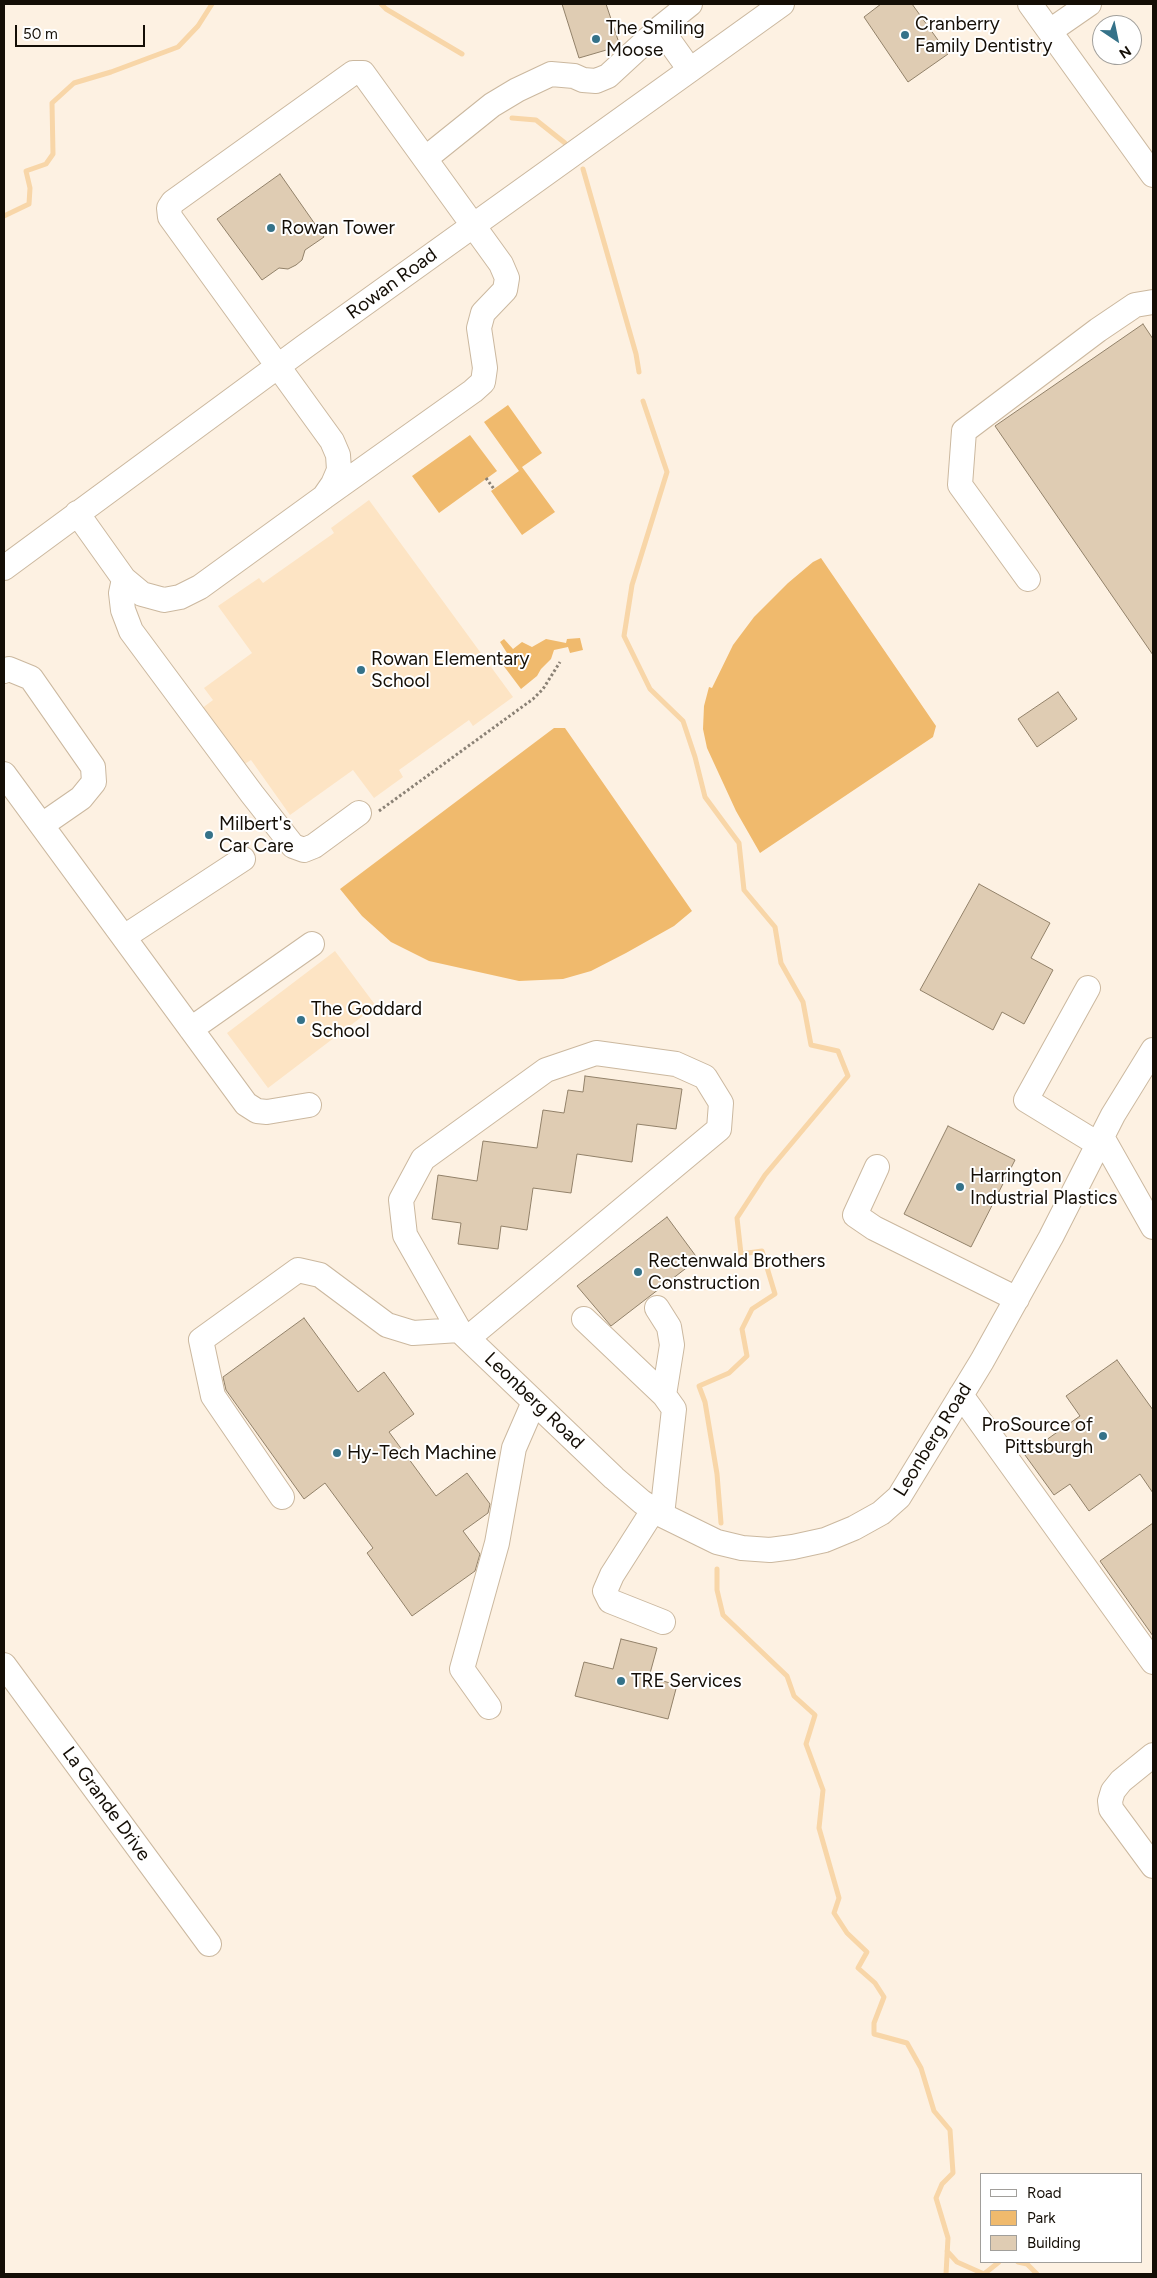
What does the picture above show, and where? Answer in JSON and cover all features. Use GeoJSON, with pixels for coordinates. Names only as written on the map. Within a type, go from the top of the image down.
{"type":"FeatureCollection","features":[{"type":"Feature","properties":{"kind":"street"},"geometry":{"type":"LineString","coordinates":[[426,158],[492,105],[516,90],[552,74],[596,81],[608,76],[660,28],[690,4]]}},
{"type":"Feature","properties":{"kind":"street","name":"Rowan Road"},"geometry":{"type":"LineString","coordinates":[[4,568],[278,366],[782,4]]}},
{"type":"Feature","properties":{"kind":"street"},"geometry":{"type":"LineString","coordinates":[[1030,4],[1150,165]]}},
{"type":"Feature","properties":{"kind":"street"},"geometry":{"type":"LineString","coordinates":[[1050,31],[1089,4]]}},
{"type":"Feature","properties":{"kind":"street"},"geometry":{"type":"LineString","coordinates":[[660,28],[690,70]]}},
{"type":"Feature","properties":{"kind":"street"},"geometry":{"type":"LineString","coordinates":[[77,513],[124,579],[142,594],[164,600],[180,597],[200,587],[474,391],[483,382],[485,368],[479,328],[482,313],[505,290],[507,278],[502,264],[369,78],[363,73],[353,74],[173,202],[169,208],[170,217],[332,441],[338,455],[339,470],[333,484],[324,497]]}},
{"type":"Feature","properties":{"kind":"street"},"geometry":{"type":"LineString","coordinates":[[1028,579],[960,485],[964,431],[1098,330],[1135,305],[1153,302]]}},
{"type":"Feature","properties":{"kind":"street"},"geometry":{"type":"LineString","coordinates":[[124,579],[121,593],[131,631],[293,846],[304,850],[314,846],[368,812]]}},
{"type":"Feature","properties":{"kind":"street"},"geometry":{"type":"LineString","coordinates":[[4,671],[9,669],[31,678],[93,767],[94,782],[81,798],[42,825]]}},
{"type":"Feature","properties":{"kind":"street"},"geometry":{"type":"LineString","coordinates":[[4,774],[246,1104],[256,1111],[267,1112],[308,1105]]}},
{"type":"Feature","properties":{"kind":"street"},"geometry":{"type":"LineString","coordinates":[[124,937],[243,859]]}},
{"type":"Feature","properties":{"kind":"street"},"geometry":{"type":"LineString","coordinates":[[191,1029],[312,944]]}},
{"type":"Feature","properties":{"kind":"street"},"geometry":{"type":"LineString","coordinates":[[1088,988],[1026,1100],[1100,1140],[1153,1227]]}},
{"type":"Feature","properties":{"kind":"street","name":"Leonberg Road"},"geometry":{"type":"LineString","coordinates":[[463,1334],[720,1129],[721,1104],[705,1077],[676,1064],[596,1053],[546,1070],[423,1159],[401,1200],[405,1235],[463,1334],[614,1478],[658,1512],[700,1535],[742,1548],[770,1550],[826,1540],[874,1517],[899,1497],[1016,1299],[1100,1140],[1153,1050]]}},
{"type":"Feature","properties":{"kind":"street"},"geometry":{"type":"LineString","coordinates":[[877,1167],[855,1215],[874,1228],[1016,1299]]}},
{"type":"Feature","properties":{"kind":"street"},"geometry":{"type":"LineString","coordinates":[[282,1497],[213,1396],[201,1340],[298,1270],[320,1275],[387,1325],[413,1333],[463,1334]]}},
{"type":"Feature","properties":{"kind":"street"},"geometry":{"type":"LineString","coordinates":[[657,1308],[669,1327],[672,1345],[664,1395]]}},
{"type":"Feature","properties":{"kind":"street"},"geometry":{"type":"LineString","coordinates":[[584,1319],[664,1395],[674,1409],[658,1512],[612,1575],[605,1591],[610,1601],[663,1622]]}},
{"type":"Feature","properties":{"kind":"street"},"geometry":{"type":"LineString","coordinates":[[961,1395],[1153,1662]]}},
{"type":"Feature","properties":{"kind":"street"},"geometry":{"type":"LineString","coordinates":[[489,1707],[462,1670],[497,1543],[514,1448],[534,1402]]}},
{"type":"Feature","properties":{"kind":"street","name":"La Grande Drive"},"geometry":{"type":"LineString","coordinates":[[4,1665],[209,1944]]}},
{"type":"Feature","properties":{"kind":"street"},"geometry":{"type":"LineString","coordinates":[[1153,1756],[1122,1781],[1113,1791],[1110,1802],[1111,1809],[1153,1866]]}},
{"type":"Feature","properties":{"kind":"path"},"geometry":{"type":"LineString","coordinates":[[486,478],[494,489]]}},
{"type":"Feature","properties":{"kind":"path"},"geometry":{"type":"LineString","coordinates":[[368,812],[533,699],[543,689],[560,662]]}},
{"type":"Feature","properties":{"kind":"shaded area","name":"Rowan Elementary School"},"geometry":{"type":"Polygon","coordinates":[[[369,500],[513,697],[473,726],[469,720],[399,770],[403,777],[374,798],[353,770],[290,815],[251,760],[243,765],[201,709],[213,700],[204,688],[252,653],[218,606],[259,578],[263,583],[334,533],[331,528],[369,500]]]}},
{"type":"Feature","properties":{"kind":"shaded area","name":"The Goddard School"},"geometry":{"type":"Polygon","coordinates":[[[335,951],[376,1006],[268,1088],[227,1033],[335,951]]]}},
{"type":"Feature","properties":{"kind":"green space"},"geometry":{"type":"Polygon","coordinates":[[[508,405],[542,453],[522,467],[555,512],[522,535],[491,491],[519,471],[484,422],[508,405]]]}},
{"type":"Feature","properties":{"kind":"green space"},"geometry":{"type":"Polygon","coordinates":[[[470,435],[497,471],[439,513],[412,476],[470,435]]]}},
{"type":"Feature","properties":{"kind":"green space"},"geometry":{"type":"Polygon","coordinates":[[[821,558],[936,726],[933,737],[760,853],[736,811],[707,748],[703,729],[704,706],[709,687],[712,688],[733,645],[754,617],[788,583],[813,562],[821,558]]]}},
{"type":"Feature","properties":{"kind":"green space"},"geometry":{"type":"Polygon","coordinates":[[[580,638],[583,650],[570,653],[568,647],[554,650],[551,659],[537,676],[521,689],[500,661],[507,653],[500,642],[504,639],[513,649],[522,642],[532,647],[546,639],[566,643],[567,639],[580,638]]]}},
{"type":"Feature","properties":{"kind":"green space"},"geometry":{"type":"Polygon","coordinates":[[[554,728],[565,728],[692,911],[674,926],[626,953],[591,971],[563,979],[519,981],[429,961],[391,942],[362,916],[340,889],[554,728]]]}},
{"type":"Feature","properties":{"kind":"building"},"geometry":{"type":"Polygon","coordinates":[[[562,4],[606,4],[620,46],[579,58],[562,4]]]}},
{"type":"Feature","properties":{"kind":"building","name":"Cranberry Family Dentistry"},"geometry":{"type":"Polygon","coordinates":[[[881,4],[912,4],[948,54],[908,82],[864,17],[881,4]]]}},
{"type":"Feature","properties":{"kind":"building","name":"Rowan Tower"},"geometry":{"type":"Polygon","coordinates":[[[280,174],[324,237],[305,250],[302,260],[296,265],[288,269],[279,268],[262,280],[217,219],[280,174]]]}},
{"type":"Feature","properties":{"kind":"building"},"geometry":{"type":"Polygon","coordinates":[[[1143,324],[1153,339],[1153,655],[995,426],[1143,324]]]}},
{"type":"Feature","properties":{"kind":"building"},"geometry":{"type":"Polygon","coordinates":[[[1058,692],[1077,719],[1037,747],[1018,719],[1058,692]]]}},
{"type":"Feature","properties":{"kind":"building"},"geometry":{"type":"Polygon","coordinates":[[[979,884],[1050,923],[1031,958],[1053,970],[1024,1024],[1002,1012],[993,1030],[920,990],[979,884]]]}},
{"type":"Feature","properties":{"kind":"building"},"geometry":{"type":"Polygon","coordinates":[[[585,1076],[682,1089],[676,1129],[637,1124],[632,1162],[577,1154],[571,1193],[533,1188],[527,1230],[501,1226],[498,1249],[458,1244],[461,1223],[432,1219],[438,1175],[477,1181],[483,1141],[537,1148],[543,1110],[564,1113],[568,1090],[583,1092],[585,1076]]]}},
{"type":"Feature","properties":{"kind":"building","name":"Harrington Industrial Plastics"},"geometry":{"type":"Polygon","coordinates":[[[948,1126],[1015,1160],[971,1247],[904,1214],[948,1126]]]}},
{"type":"Feature","properties":{"kind":"building","name":"Rectenwald Brothers Construction"},"geometry":{"type":"Polygon","coordinates":[[[667,1217],[698,1259],[611,1326],[577,1286],[667,1217]]]}},
{"type":"Feature","properties":{"kind":"building","name":"Hy-Tech Machine"},"geometry":{"type":"Polygon","coordinates":[[[304,1318],[358,1392],[384,1372],[414,1414],[389,1432],[436,1496],[467,1473],[490,1504],[488,1513],[463,1531],[480,1554],[475,1571],[412,1616],[367,1553],[373,1548],[325,1483],[304,1499],[226,1390],[223,1377],[304,1318]]]}},
{"type":"Feature","properties":{"kind":"building","name":"ProSource of Pittsburgh"},"geometry":{"type":"Polygon","coordinates":[[[1117,1360],[1153,1410],[1153,1493],[1140,1474],[1089,1511],[1070,1484],[1054,1495],[1025,1455],[1080,1416],[1066,1396],[1117,1360]]]}},
{"type":"Feature","properties":{"kind":"building"},"geometry":{"type":"Polygon","coordinates":[[[1153,1523],[1153,1636],[1100,1561],[1153,1523]]]}},
{"type":"Feature","properties":{"kind":"building","name":"TRE Services"},"geometry":{"type":"Polygon","coordinates":[[[621,1639],[657,1648],[649,1677],[677,1685],[668,1719],[575,1696],[584,1662],[613,1669],[621,1639]]]}},
{"type":"Feature","properties":{"kind":"waterway"},"geometry":{"type":"LineString","coordinates":[[4,216],[29,204],[30,188],[26,171],[46,164],[53,154],[52,103],[74,83],[111,72],[178,47],[198,26],[212,4]]}},
{"type":"Feature","properties":{"kind":"waterway"},"geometry":{"type":"LineString","coordinates":[[381,4],[386,9],[462,54]]}},
{"type":"Feature","properties":{"kind":"waterway"},"geometry":{"type":"LineString","coordinates":[[512,118],[536,120],[565,143]]}},
{"type":"Feature","properties":{"kind":"waterway"},"geometry":{"type":"LineString","coordinates":[[583,169],[636,354],[639,372]]}},
{"type":"Feature","properties":{"kind":"waterway"},"geometry":{"type":"LineString","coordinates":[[643,401],[667,472],[632,585],[624,636],[650,689],[683,721],[695,757],[705,797],[739,843],[744,890],[775,927],[781,963],[803,1002],[811,1045],[838,1051],[848,1076],[765,1175],[737,1218],[741,1254],[762,1251],[775,1294],[752,1309],[742,1329],[747,1356],[729,1373],[699,1386],[705,1402],[717,1474],[721,1523]]}},
{"type":"Feature","properties":{"kind":"waterway"},"geometry":{"type":"LineString","coordinates":[[717,1569],[717,1590],[723,1615],[787,1676],[794,1696],[815,1715],[806,1744],[823,1790],[819,1828],[839,1898],[834,1913],[847,1933],[867,1952],[858,1968],[875,1983],[884,1997],[874,2023],[874,2034],[907,2043],[921,2068],[934,2111],[950,2130],[953,2173],[942,2184],[936,2198],[948,2238],[946,2274]]}},
{"type":"Feature","properties":{"kind":"waterway"},"geometry":{"type":"LineString","coordinates":[[947,2251],[957,2262],[984,2274],[998,2263]]}},
{"type":"Feature","properties":{"kind":"waterway"},"geometry":{"type":"LineString","coordinates":[[1022,2263],[1027,2264],[1037,2274]]}},
{"type":"Feature","properties":{"kind":"place","name":"Cranberry Family Dentistry"},"geometry":{"type":"Point","coordinates":[905,35]}},
{"type":"Feature","properties":{"kind":"place","name":"The Smiling Moose"},"geometry":{"type":"Point","coordinates":[596,39]}},
{"type":"Feature","properties":{"kind":"place","name":"Rowan Tower"},"geometry":{"type":"Point","coordinates":[271,228]}},
{"type":"Feature","properties":{"kind":"place","name":"Rowan Elementary School"},"geometry":{"type":"Point","coordinates":[361,670]}},
{"type":"Feature","properties":{"kind":"place","name":"Milbert's Car Care"},"geometry":{"type":"Point","coordinates":[209,835]}},
{"type":"Feature","properties":{"kind":"place","name":"The Goddard School"},"geometry":{"type":"Point","coordinates":[301,1020]}},
{"type":"Feature","properties":{"kind":"place","name":"Harrington Industrial Plastics"},"geometry":{"type":"Point","coordinates":[960,1187]}},
{"type":"Feature","properties":{"kind":"place","name":"Rectenwald Brothers Construction"},"geometry":{"type":"Point","coordinates":[638,1272]}},
{"type":"Feature","properties":{"kind":"place","name":"ProSource of Pittsburgh"},"geometry":{"type":"Point","coordinates":[1103,1436]}},
{"type":"Feature","properties":{"kind":"place","name":"Hy-Tech Machine"},"geometry":{"type":"Point","coordinates":[337,1453]}},
{"type":"Feature","properties":{"kind":"place","name":"TRE Services"},"geometry":{"type":"Point","coordinates":[621,1681]}}]}
